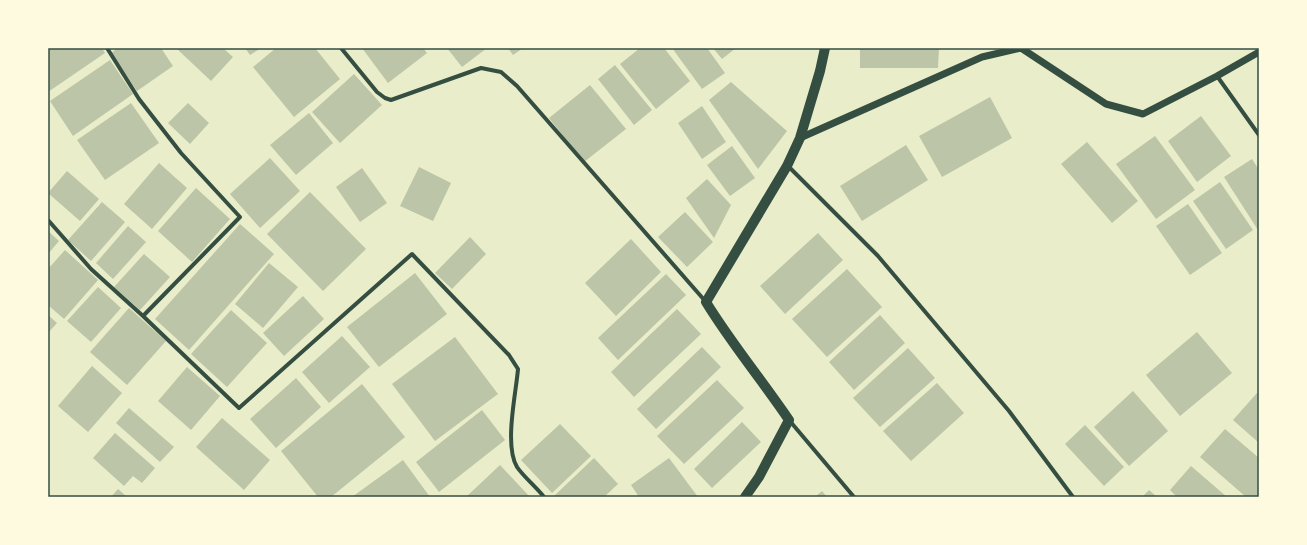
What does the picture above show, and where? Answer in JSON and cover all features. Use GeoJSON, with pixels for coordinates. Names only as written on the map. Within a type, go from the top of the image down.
{"type":"FeatureCollection","features":[{"type":"Feature","properties":{"kind":"main road"},"geometry":{"type":"LineString","coordinates":[[745,497],[759,477],[789,420],[706,302],[787,166],[800,138],[820,71],[825,48]]}},
{"type":"Feature","properties":{"kind":"street"},"geometry":{"type":"LineString","coordinates":[[107,48],[139,98],[181,152],[240,217],[143,316]]}},
{"type":"Feature","properties":{"kind":"street"},"geometry":{"type":"LineString","coordinates":[[341,48],[377,92],[385,98],[391,100],[481,68],[501,72],[516,86],[706,302]]}},
{"type":"Feature","properties":{"kind":"street"},"geometry":{"type":"LineString","coordinates":[[800,138],[982,57],[1021,48],[1106,104],[1143,114],[1217,76],[1259,52]]}},
{"type":"Feature","properties":{"kind":"street"},"geometry":{"type":"LineString","coordinates":[[1217,76],[1259,135]]}},
{"type":"Feature","properties":{"kind":"street"},"geometry":{"type":"LineString","coordinates":[[787,166],[878,256],[1009,411],[1073,497]]}},
{"type":"Feature","properties":{"kind":"street"},"geometry":{"type":"LineString","coordinates":[[48,220],[91,269],[143,316],[239,408],[412,254],[509,355],[518,369],[512,420],[512,452],[517,467],[544,497]]}},
{"type":"Feature","properties":{"kind":"street"},"geometry":{"type":"LineString","coordinates":[[789,420],[854,497]]}},
{"type":"Feature","properties":{"kind":"building"},"geometry":{"type":"Polygon","coordinates":[[[48,48],[102,48],[105,53],[48,92],[48,48]]]}},
{"type":"Feature","properties":{"kind":"building"},"geometry":{"type":"Polygon","coordinates":[[[118,48],[161,48],[173,66],[137,91],[111,53],[118,48]]]}},
{"type":"Feature","properties":{"kind":"building"},"geometry":{"type":"Polygon","coordinates":[[[176,48],[223,48],[233,57],[211,81],[176,48]]]}},
{"type":"Feature","properties":{"kind":"building"},"geometry":{"type":"Polygon","coordinates":[[[245,48],[261,48],[250,55],[245,48]]]}},
{"type":"Feature","properties":{"kind":"building"},"geometry":{"type":"Polygon","coordinates":[[[276,48],[315,48],[340,79],[294,117],[253,67],[276,48]]]}},
{"type":"Feature","properties":{"kind":"building"},"geometry":{"type":"Polygon","coordinates":[[[362,48],[423,48],[427,53],[388,83],[362,48]]]}},
{"type":"Feature","properties":{"kind":"building"},"geometry":{"type":"Polygon","coordinates":[[[447,48],[487,48],[462,67],[447,48]]]}},
{"type":"Feature","properties":{"kind":"building"},"geometry":{"type":"Polygon","coordinates":[[[508,48],[523,48],[513,55],[508,48]]]}},
{"type":"Feature","properties":{"kind":"building"},"geometry":{"type":"Polygon","coordinates":[[[640,48],[664,48],[690,81],[656,109],[620,64],[640,48]]]}},
{"type":"Feature","properties":{"kind":"building"},"geometry":{"type":"Polygon","coordinates":[[[672,48],[707,48],[725,73],[702,89],[672,48]]]}},
{"type":"Feature","properties":{"kind":"building"},"geometry":{"type":"Polygon","coordinates":[[[713,48],[736,48],[722,59],[713,48]]]}},
{"type":"Feature","properties":{"kind":"building"},"geometry":{"type":"Polygon","coordinates":[[[860,48],[939,48],[938,68],[860,68],[860,48]]]}},
{"type":"Feature","properties":{"kind":"building"},"geometry":{"type":"Polygon","coordinates":[[[110,60],[133,94],[73,136],[50,101],[110,60]]]}},
{"type":"Feature","properties":{"kind":"building"},"geometry":{"type":"Polygon","coordinates":[[[615,65],[652,110],[634,125],[598,79],[615,65]]]}},
{"type":"Feature","properties":{"kind":"building"},"geometry":{"type":"Polygon","coordinates":[[[354,74],[382,105],[340,143],[312,112],[354,74]]]}},
{"type":"Feature","properties":{"kind":"building"},"geometry":{"type":"Polygon","coordinates":[[[731,82],[787,131],[758,169],[709,100],[731,82]]]}},
{"type":"Feature","properties":{"kind":"building"},"geometry":{"type":"Polygon","coordinates":[[[590,85],[626,129],[584,162],[549,118],[590,85]]]}},
{"type":"Feature","properties":{"kind":"building"},"geometry":{"type":"Polygon","coordinates":[[[990,97],[1012,138],[942,177],[919,136],[990,97]]]}},
{"type":"Feature","properties":{"kind":"building"},"geometry":{"type":"Polygon","coordinates":[[[131,103],[159,143],[105,180],[77,140],[131,103]]]}},
{"type":"Feature","properties":{"kind":"building"},"geometry":{"type":"Polygon","coordinates":[[[188,103],[209,123],[190,144],[168,123],[188,103]]]}},
{"type":"Feature","properties":{"kind":"building"},"geometry":{"type":"Polygon","coordinates":[[[702,106],[726,142],[702,159],[678,123],[702,106]]]}},
{"type":"Feature","properties":{"kind":"building"},"geometry":{"type":"Polygon","coordinates":[[[309,113],[333,143],[296,175],[270,145],[309,113]]]}},
{"type":"Feature","properties":{"kind":"building"},"geometry":{"type":"Polygon","coordinates":[[[1201,116],[1231,156],[1197,182],[1168,141],[1201,116]]]}},
{"type":"Feature","properties":{"kind":"building"},"geometry":{"type":"Polygon","coordinates":[[[1155,136],[1195,190],[1156,219],[1116,164],[1155,136]]]}},
{"type":"Feature","properties":{"kind":"building"},"geometry":{"type":"Polygon","coordinates":[[[1087,142],[1138,201],[1112,223],[1061,164],[1087,142]]]}},
{"type":"Feature","properties":{"kind":"building"},"geometry":{"type":"Polygon","coordinates":[[[906,145],[928,180],[862,221],[840,186],[906,145]]]}},
{"type":"Feature","properties":{"kind":"building"},"geometry":{"type":"Polygon","coordinates":[[[732,146],[755,178],[730,196],[707,165],[732,146]]]}},
{"type":"Feature","properties":{"kind":"building"},"geometry":{"type":"Polygon","coordinates":[[[270,158],[300,191],[260,228],[230,194],[270,158]]]}},
{"type":"Feature","properties":{"kind":"building"},"geometry":{"type":"Polygon","coordinates":[[[1252,159],[1259,170],[1258,230],[1224,177],[1252,159]]]}},
{"type":"Feature","properties":{"kind":"building"},"geometry":{"type":"Polygon","coordinates":[[[159,163],[187,188],[152,229],[124,204],[159,163]]]}},
{"type":"Feature","properties":{"kind":"building"},"geometry":{"type":"Polygon","coordinates":[[[419,167],[451,183],[433,221],[400,206],[419,167]]]}},
{"type":"Feature","properties":{"kind":"building"},"geometry":{"type":"Polygon","coordinates":[[[362,168],[387,203],[360,222],[336,187],[362,168]]]}},
{"type":"Feature","properties":{"kind":"building"},"geometry":{"type":"Polygon","coordinates":[[[67,171],[99,199],[80,221],[48,193],[67,171]]]}},
{"type":"Feature","properties":{"kind":"building"},"geometry":{"type":"Polygon","coordinates":[[[707,179],[731,205],[714,238],[686,198],[707,179]]]}},
{"type":"Feature","properties":{"kind":"building"},"geometry":{"type":"Polygon","coordinates":[[[1220,182],[1253,230],[1226,249],[1193,201],[1220,182]]]}},
{"type":"Feature","properties":{"kind":"building"},"geometry":{"type":"Polygon","coordinates":[[[196,188],[230,219],[192,262],[158,231],[196,188]]]}},
{"type":"Feature","properties":{"kind":"building"},"geometry":{"type":"Polygon","coordinates":[[[310,192],[366,249],[323,291],[267,234],[310,192]]]}},
{"type":"Feature","properties":{"kind":"building"},"geometry":{"type":"Polygon","coordinates":[[[102,202],[125,222],[91,261],[68,240],[102,202]]]}},
{"type":"Feature","properties":{"kind":"building"},"geometry":{"type":"Polygon","coordinates":[[[1188,204],[1222,253],[1190,275],[1156,226],[1188,204]]]}},
{"type":"Feature","properties":{"kind":"building"},"geometry":{"type":"Polygon","coordinates":[[[685,212],[713,242],[687,267],[658,237],[685,212]]]}},
{"type":"Feature","properties":{"kind":"building"},"geometry":{"type":"Polygon","coordinates":[[[240,224],[274,254],[189,350],[155,319],[240,224]]]}},
{"type":"Feature","properties":{"kind":"building"},"geometry":{"type":"Polygon","coordinates":[[[128,226],[146,242],[113,279],[96,263],[128,226]]]}},
{"type":"Feature","properties":{"kind":"building"},"geometry":{"type":"Polygon","coordinates":[[[48,231],[59,241],[48,254],[48,231]]]}},
{"type":"Feature","properties":{"kind":"building"},"geometry":{"type":"Polygon","coordinates":[[[818,233],[843,260],[785,314],[760,286],[818,233]]]}},
{"type":"Feature","properties":{"kind":"building"},"geometry":{"type":"Polygon","coordinates":[[[470,237],[486,254],[452,289],[435,273],[470,237]]]}},
{"type":"Feature","properties":{"kind":"building"},"geometry":{"type":"Polygon","coordinates":[[[631,239],[661,272],[616,316],[585,283],[631,239]]]}},
{"type":"Feature","properties":{"kind":"building"},"geometry":{"type":"Polygon","coordinates":[[[65,250],[98,280],[64,319],[48,305],[48,269],[65,250]]]}},
{"type":"Feature","properties":{"kind":"building"},"geometry":{"type":"Polygon","coordinates":[[[144,254],[170,277],[140,310],[114,287],[144,254]]]}},
{"type":"Feature","properties":{"kind":"building"},"geometry":{"type":"Polygon","coordinates":[[[269,263],[298,287],[263,328],[235,304],[269,263]]]}},
{"type":"Feature","properties":{"kind":"building"},"geometry":{"type":"Polygon","coordinates":[[[847,269],[882,307],[827,357],[792,319],[847,269]]]}},
{"type":"Feature","properties":{"kind":"building"},"geometry":{"type":"Polygon","coordinates":[[[415,273],[447,314],[379,367],[347,327],[415,273]]]}},
{"type":"Feature","properties":{"kind":"building"},"geometry":{"type":"Polygon","coordinates":[[[666,274],[686,295],[618,360],[598,338],[666,274]]]}},
{"type":"Feature","properties":{"kind":"building"},"geometry":{"type":"Polygon","coordinates":[[[98,287],[121,308],[91,342],[67,321],[98,287]]]}},
{"type":"Feature","properties":{"kind":"building"},"geometry":{"type":"Polygon","coordinates":[[[303,296],[324,319],[284,356],[263,333],[303,296]]]}},
{"type":"Feature","properties":{"kind":"building"},"geometry":{"type":"Polygon","coordinates":[[[129,308],[166,341],[127,385],[90,352],[129,308]]]}},
{"type":"Feature","properties":{"kind":"building"},"geometry":{"type":"Polygon","coordinates":[[[677,309],[701,334],[634,397],[611,372],[677,309]]]}},
{"type":"Feature","properties":{"kind":"building"},"geometry":{"type":"Polygon","coordinates":[[[231,310],[267,343],[227,387],[191,354],[231,310]]]}},
{"type":"Feature","properties":{"kind":"building"},"geometry":{"type":"Polygon","coordinates":[[[48,315],[57,323],[48,333],[48,315]]]}},
{"type":"Feature","properties":{"kind":"building"},"geometry":{"type":"Polygon","coordinates":[[[880,315],[905,343],[854,390],[829,362],[880,315]]]}},
{"type":"Feature","properties":{"kind":"building"},"geometry":{"type":"Polygon","coordinates":[[[1197,332],[1232,373],[1180,416],[1146,375],[1197,332]]]}},
{"type":"Feature","properties":{"kind":"building"},"geometry":{"type":"Polygon","coordinates":[[[342,336],[370,367],[329,403],[302,372],[342,336]]]}},
{"type":"Feature","properties":{"kind":"building"},"geometry":{"type":"Polygon","coordinates":[[[455,337],[498,394],[435,441],[392,384],[455,337]]]}},
{"type":"Feature","properties":{"kind":"building"},"geometry":{"type":"Polygon","coordinates":[[[702,347],[721,367],[656,429],[637,409],[702,347]]]}},
{"type":"Feature","properties":{"kind":"building"},"geometry":{"type":"Polygon","coordinates":[[[908,348],[935,378],[880,427],[853,398],[908,348]]]}},
{"type":"Feature","properties":{"kind":"building"},"geometry":{"type":"Polygon","coordinates":[[[92,366],[122,393],[88,432],[58,406],[92,366]]]}},
{"type":"Feature","properties":{"kind":"building"},"geometry":{"type":"Polygon","coordinates":[[[187,367],[220,396],[191,430],[158,401],[187,367]]]}},
{"type":"Feature","properties":{"kind":"building"},"geometry":{"type":"Polygon","coordinates":[[[296,378],[321,407],[276,448],[250,419],[296,378]]]}},
{"type":"Feature","properties":{"kind":"building"},"geometry":{"type":"Polygon","coordinates":[[[717,380],[744,408],[684,464],[657,436],[717,380]]]}},
{"type":"Feature","properties":{"kind":"building"},"geometry":{"type":"Polygon","coordinates":[[[937,383],[964,413],[911,461],[883,431],[937,383]]]}},
{"type":"Feature","properties":{"kind":"building"},"geometry":{"type":"Polygon","coordinates":[[[362,384],[405,437],[331,497],[318,497],[281,451],[362,384]]]}},
{"type":"Feature","properties":{"kind":"building"},"geometry":{"type":"Polygon","coordinates":[[[1133,391],[1168,431],[1129,466],[1094,427],[1133,391]]]}},
{"type":"Feature","properties":{"kind":"building"},"geometry":{"type":"Polygon","coordinates":[[[1257,393],[1259,395],[1259,443],[1233,420],[1257,393]]]}},
{"type":"Feature","properties":{"kind":"building"},"geometry":{"type":"Polygon","coordinates":[[[129,408],[174,447],[160,462],[116,423],[129,408]]]}},
{"type":"Feature","properties":{"kind":"building"},"geometry":{"type":"Polygon","coordinates":[[[482,410],[505,440],[439,492],[416,462],[482,410]]]}},
{"type":"Feature","properties":{"kind":"building"},"geometry":{"type":"Polygon","coordinates":[[[222,418],[270,460],[244,490],[196,447],[222,418]]]}},
{"type":"Feature","properties":{"kind":"building"},"geometry":{"type":"Polygon","coordinates":[[[742,422],[761,442],[712,488],[694,469],[742,422]]]}},
{"type":"Feature","properties":{"kind":"building"},"geometry":{"type":"Polygon","coordinates":[[[560,424],[591,456],[552,493],[521,460],[560,424]]]}},
{"type":"Feature","properties":{"kind":"building"},"geometry":{"type":"Polygon","coordinates":[[[1085,425],[1124,467],[1104,486],[1065,444],[1085,425]]]}},
{"type":"Feature","properties":{"kind":"building"},"geometry":{"type":"Polygon","coordinates":[[[1225,429],[1259,458],[1259,497],[1246,497],[1200,457],[1225,429]]]}},
{"type":"Feature","properties":{"kind":"building"},"geometry":{"type":"Polygon","coordinates":[[[115,433],[155,468],[142,483],[133,476],[124,486],[93,458],[115,433]]]}},
{"type":"Feature","properties":{"kind":"building"},"geometry":{"type":"Polygon","coordinates":[[[594,458],[618,484],[604,497],[553,497],[594,458]]]}},
{"type":"Feature","properties":{"kind":"building"},"geometry":{"type":"Polygon","coordinates":[[[669,458],[698,497],[639,497],[631,485],[669,458]]]}},
{"type":"Feature","properties":{"kind":"building"},"geometry":{"type":"Polygon","coordinates":[[[403,460],[430,497],[352,497],[403,460]]]}},
{"type":"Feature","properties":{"kind":"building"},"geometry":{"type":"Polygon","coordinates":[[[500,465],[529,496],[466,497],[500,465]]]}},
{"type":"Feature","properties":{"kind":"building"},"geometry":{"type":"Polygon","coordinates":[[[1191,466],[1227,497],[1177,497],[1170,490],[1191,466]]]}},
{"type":"Feature","properties":{"kind":"building"},"geometry":{"type":"Polygon","coordinates":[[[118,489],[127,497],[111,497],[118,489]]]}},
{"type":"Feature","properties":{"kind":"building"},"geometry":{"type":"Polygon","coordinates":[[[1149,490],[1157,497],[1142,497],[1149,490]]]}},
{"type":"Feature","properties":{"kind":"building"},"geometry":{"type":"Polygon","coordinates":[[[822,491],[827,497],[815,497],[822,491]]]}}]}
